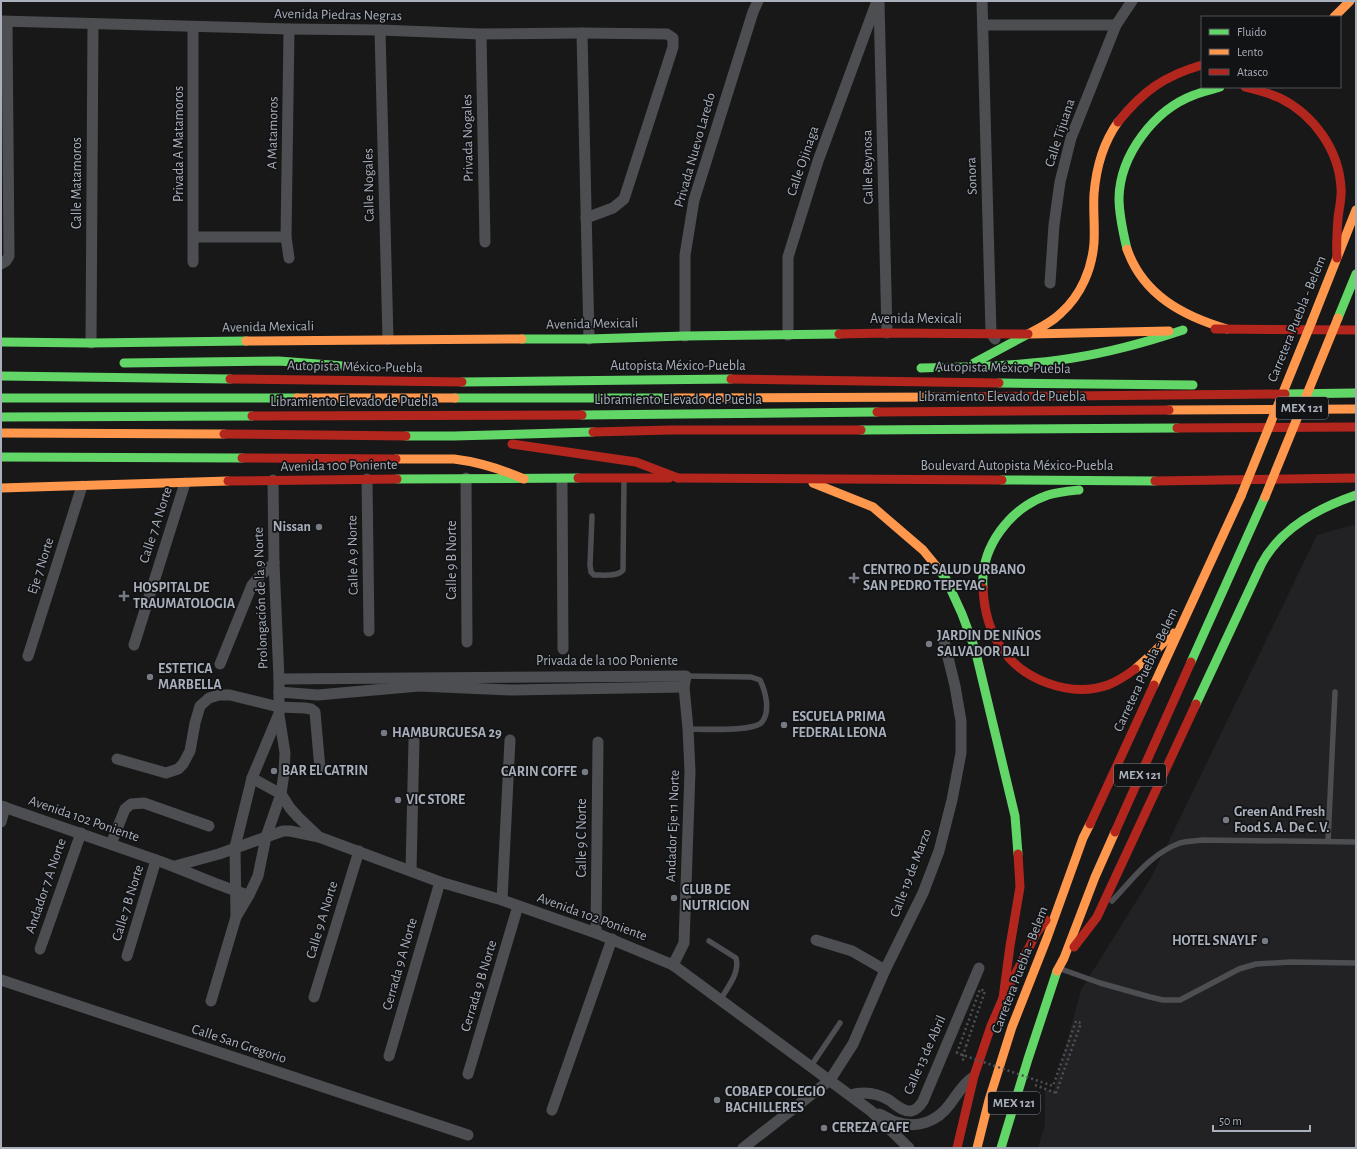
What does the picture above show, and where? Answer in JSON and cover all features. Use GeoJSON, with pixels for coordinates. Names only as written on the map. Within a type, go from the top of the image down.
{"type":"FeatureCollection","features":[{"type":"Feature","properties":{"kind":"main road"},"geometry":{"type":"LineString","coordinates":[[1335,16],[1350,1]]}},
{"type":"Feature","properties":{"kind":"main road"},"geometry":{"type":"LineString","coordinates":[[970,366],[1055,318],[1064,310],[1081,287],[1088,274],[1094,247],[1094,201],[1098,168],[1106,146],[1116,126],[1130,107],[1147,91],[1176,73],[1201,65]]}},
{"type":"Feature","properties":{"kind":"main road"},"geometry":{"type":"LineString","coordinates":[[1214,88],[1184,98],[1165,112],[1149,127],[1140,138],[1128,160],[1120,182],[1118,204],[1119,216],[1126,245],[1140,276],[1165,302],[1210,324],[1227,328]]}},
{"type":"Feature","properties":{"kind":"main road"},"geometry":{"type":"LineString","coordinates":[[1249,88],[1270,93],[1292,105],[1310,120],[1330,148],[1338,173],[1341,199],[1336,231],[1337,258]]}},
{"type":"Feature","properties":{"kind":"main road","name":"Carretera Puebla - Belem"},"geometry":{"type":"LineString","coordinates":[[977,1148],[989,1100],[1012,1027],[1083,838],[1241,496],[1356,210]]}},
{"type":"Feature","properties":{"kind":"main road","name":"MEX 121"},"geometry":{"type":"LineString","coordinates":[[1003,1145],[1021,1081],[1058,969],[1064,958],[1094,877],[1265,497],[1356,274]]}},
{"type":"Feature","properties":{"kind":"main road"},"geometry":{"type":"LineString","coordinates":[[912,368],[1033,362],[1093,354],[1139,344],[1190,330],[1227,328],[1356,330]]}},
{"type":"Feature","properties":{"kind":"main road","name":"Avenida Mexicali"},"geometry":{"type":"LineString","coordinates":[[1,342],[91,343],[388,339],[589,339],[887,333],[1028,334],[1190,330]]}},
{"type":"Feature","properties":{"kind":"main road"},"geometry":{"type":"LineString","coordinates":[[111,363],[279,361],[367,368]]}},
{"type":"Feature","properties":{"kind":"main road"},"geometry":{"type":"LineString","coordinates":[[693,379],[717,373],[811,371]]}},
{"type":"Feature","properties":{"kind":"main road"},"geometry":{"type":"LineString","coordinates":[[452,373],[565,376],[612,379]]}},
{"type":"Feature","properties":{"kind":"main road","name":"Autopista México-Puebla"},"geometry":{"type":"LineString","coordinates":[[1,376],[96,376],[402,382],[693,379],[1199,385]]}},
{"type":"Feature","properties":{"kind":"main road"},"geometry":{"type":"LineString","coordinates":[[1277,385],[1356,385]]}},
{"type":"Feature","properties":{"kind":"main road","name":"Libramiento Elevado de Puebla"},"geometry":{"type":"LineString","coordinates":[[1,398],[816,398],[1356,393]]}},
{"type":"Feature","properties":{"kind":"main road","name":"Libramiento Elevado de Puebla"},"geometry":{"type":"LineString","coordinates":[[1,417],[1356,409]]}},
{"type":"Feature","properties":{"kind":"main road"},"geometry":{"type":"LineString","coordinates":[[1,433],[110,432],[454,436],[670,430],[1356,427]]}},
{"type":"Feature","properties":{"kind":"main road"},"geometry":{"type":"LineString","coordinates":[[454,436],[636,462],[678,478]]}},
{"type":"Feature","properties":{"kind":"main road"},"geometry":{"type":"LineString","coordinates":[[1,457],[454,459],[484,464],[504,470],[524,479]]}},
{"type":"Feature","properties":{"kind":"main road","name":"Avenida 100 Poniente"},"geometry":{"type":"LineString","coordinates":[[1,488],[273,480],[678,478]]}},
{"type":"Feature","properties":{"kind":"main road","name":"Boulevard Autopista México-Puebla"},"geometry":{"type":"LineString","coordinates":[[678,478],[1146,481],[1356,478]]}},
{"type":"Feature","properties":{"kind":"main road"},"geometry":{"type":"LineString","coordinates":[[805,479],[873,507],[897,526],[924,550],[946,579],[962,614],[975,649],[1014,816],[1017,837],[1020,887],[1018,910],[1010,946],[1003,998]]}},
{"type":"Feature","properties":{"kind":"main road"},"geometry":{"type":"LineString","coordinates":[[1146,481],[1128,485],[1061,491],[1034,501],[1012,517],[997,535],[988,552],[982,572],[982,590],[987,619],[991,630],[1007,657],[1022,671],[1037,680],[1053,685],[1074,689],[1085,689],[1115,682],[1131,672],[1161,646],[1187,615]]}},
{"type":"Feature","properties":{"kind":"main road"},"geometry":{"type":"LineString","coordinates":[[1064,958],[1097,917],[1255,578],[1272,546],[1281,537],[1311,515],[1326,506],[1356,495]]}},
{"type":"Feature","properties":{"kind":"main road"},"geometry":{"type":"LineString","coordinates":[[957,1148],[974,1076],[991,1026],[1003,998],[1037,932],[1060,901]]}},
{"type":"Feature","properties":{"kind":"street","name":"Privada Nuevo Laredo"},"geometry":{"type":"LineString","coordinates":[[685,336],[685,255],[694,200],[753,12],[758,1]]}},
{"type":"Feature","properties":{"kind":"street","name":"Calle Reynosa"},"geometry":{"type":"LineString","coordinates":[[878,1],[887,333]]}},
{"type":"Feature","properties":{"kind":"street","name":"Calle Ojinaga"},"geometry":{"type":"LineString","coordinates":[[788,335],[788,257],[818,161],[878,1]]}},
{"type":"Feature","properties":{"kind":"street","name":"Sonora"},"geometry":{"type":"LineString","coordinates":[[982,1],[992,333],[1000,349]]}},
{"type":"Feature","properties":{"kind":"street","name":"Calle Tijuana"},"geometry":{"type":"LineString","coordinates":[[1050,283],[1054,224],[1060,182],[1071,138],[1116,25],[1132,1]]}},
{"type":"Feature","properties":{"kind":"street"},"geometry":{"type":"LineString","coordinates":[[1,264],[6,261],[9,256],[4,21]]}},
{"type":"Feature","properties":{"kind":"street","name":"Avenida Piedras Negras"},"geometry":{"type":"LineString","coordinates":[[4,21],[193,27],[380,30],[481,34],[667,34],[673,38],[674,47],[624,199],[613,208],[586,218]]}},
{"type":"Feature","properties":{"kind":"street","name":"Calle Matamoros"},"geometry":{"type":"LineString","coordinates":[[91,343],[93,24]]}},
{"type":"Feature","properties":{"kind":"street"},"geometry":{"type":"LineString","coordinates":[[983,25],[1116,25]]}},
{"type":"Feature","properties":{"kind":"street","name":"Privada A Matamoros"},"geometry":{"type":"LineString","coordinates":[[193,27],[194,262]]}},
{"type":"Feature","properties":{"kind":"street","name":"A Matamoros"},"geometry":{"type":"LineString","coordinates":[[289,29],[286,237],[289,258]]}},
{"type":"Feature","properties":{"kind":"street","name":"Calle Nogales"},"geometry":{"type":"LineString","coordinates":[[380,30],[388,339]]}},
{"type":"Feature","properties":{"kind":"street"},"geometry":{"type":"LineString","coordinates":[[582,33],[589,339]]}},
{"type":"Feature","properties":{"kind":"street","name":"Privada Nogales"},"geometry":{"type":"LineString","coordinates":[[481,34],[485,242]]}},
{"type":"Feature","properties":{"kind":"street"},"geometry":{"type":"LineString","coordinates":[[194,237],[286,237]]}},
{"type":"Feature","properties":{"kind":"street","name":"Calle 9 B Norte"},"geometry":{"type":"LineString","coordinates":[[466,478],[467,642]]}},
{"type":"Feature","properties":{"kind":"street","name":"Calle A 9 Norte"},"geometry":{"type":"LineString","coordinates":[[367,479],[369,631]]}},
{"type":"Feature","properties":{"kind":"street"},"geometry":{"type":"LineString","coordinates":[[562,479],[563,649]]}},
{"type":"Feature","properties":{"kind":"street","name":"Prolongación de la 9 Norte"},"geometry":{"type":"LineString","coordinates":[[266,837],[281,794],[285,753],[278,711],[279,679],[274,563],[273,480]]}},
{"type":"Feature","properties":{"kind":"street","name":"Calle 7 A Norte"},"geometry":{"type":"LineString","coordinates":[[134,645],[185,483]]}},
{"type":"Feature","properties":{"kind":"street","name":"Eje 7 Norte"},"geometry":{"type":"LineString","coordinates":[[28,656],[82,486]]}},
{"type":"Feature","properties":{"kind":"street"},"geometry":{"type":"LineString","coordinates":[[220,664],[252,585],[274,563]]}},
{"type":"Feature","properties":{"kind":"street","name":"Calle 19 de Marzo"},"geometry":{"type":"LineString","coordinates":[[743,1148],[830,1080],[853,1044],[862,1026],[868,1008],[885,970],[923,893],[939,851],[952,800],[961,754],[961,721],[955,686],[943,637]]}},
{"type":"Feature","properties":{"kind":"street","name":"Privada de la 100 Poniente"},"geometry":{"type":"LineString","coordinates":[[279,679],[686,676],[684,687],[512,690],[419,686],[318,695],[279,692]]}},
{"type":"Feature","properties":{"kind":"street","name":"Andador Eje 11 Norte"},"geometry":{"type":"LineString","coordinates":[[674,965],[684,943],[690,771],[684,687]]}},
{"type":"Feature","properties":{"kind":"street"},"geometry":{"type":"LineString","coordinates":[[116,759],[166,772],[178,769],[183,764],[190,751],[195,722],[200,706],[209,698],[219,695],[230,695],[278,711],[305,708],[311,709],[315,712],[320,769]]}},
{"type":"Feature","properties":{"kind":"street","name":"Prolongación de la 9 Norte"},"geometry":{"type":"LineString","coordinates":[[235,848],[252,778],[278,711]]}},
{"type":"Feature","properties":{"kind":"street"},"geometry":{"type":"LineString","coordinates":[[411,871],[414,740]]}},
{"type":"Feature","properties":{"kind":"street"},"geometry":{"type":"LineString","coordinates":[[502,900],[510,740]]}},
{"type":"Feature","properties":{"kind":"street","name":"Calle 9 C Norte"},"geometry":{"type":"LineString","coordinates":[[596,933],[598,742]]}},
{"type":"Feature","properties":{"kind":"street"},"geometry":{"type":"LineString","coordinates":[[252,778],[281,794],[294,813],[319,837]]}},
{"type":"Feature","properties":{"kind":"street"},"geometry":{"type":"LineString","coordinates":[[111,844],[125,809],[132,804],[144,803],[209,826]]}},
{"type":"Feature","properties":{"kind":"street"},"geometry":{"type":"LineString","coordinates":[[1,822],[3,807]]}},
{"type":"Feature","properties":{"kind":"street","name":"Avenida 102 Poniente"},"geometry":{"type":"LineString","coordinates":[[3,807],[175,866],[191,874],[235,891],[250,895]]}},
{"type":"Feature","properties":{"kind":"street","name":"Avenida 102 Poniente"},"geometry":{"type":"LineString","coordinates":[[175,866],[219,854],[283,831],[290,830],[319,837],[440,882],[502,900],[596,933],[674,965],[871,1110],[895,1122],[906,1125],[916,1125],[936,1119],[944,1111],[960,1089],[974,1076]]}},
{"type":"Feature","properties":{"kind":"street","name":"Andador 7 A Norte"},"geometry":{"type":"LineString","coordinates":[[40,949],[81,833]]}},
{"type":"Feature","properties":{"kind":"street"},"geometry":{"type":"LineString","coordinates":[[211,1002],[236,917],[250,895],[258,876],[266,837]]}},
{"type":"Feature","properties":{"kind":"street"},"geometry":{"type":"LineString","coordinates":[[235,848],[236,917]]}},
{"type":"Feature","properties":{"kind":"street","name":"Calle 9 A Norte"},"geometry":{"type":"LineString","coordinates":[[314,997],[359,851]]}},
{"type":"Feature","properties":{"kind":"street","name":"Calle 7 B Norte"},"geometry":{"type":"LineString","coordinates":[[127,956],[156,860]]}},
{"type":"Feature","properties":{"kind":"street","name":"Cerrada 9 A Norte"},"geometry":{"type":"LineString","coordinates":[[389,1056],[440,882]]}},
{"type":"Feature","properties":{"kind":"street","name":"Cerrada 9 B Norte"},"geometry":{"type":"LineString","coordinates":[[468,1074],[518,906]]}},
{"type":"Feature","properties":{"kind":"street"},"geometry":{"type":"LineString","coordinates":[[552,1110],[612,939]]}},
{"type":"Feature","properties":{"kind":"street"},"geometry":{"type":"LineString","coordinates":[[816,940],[852,951],[885,970]]}},
{"type":"Feature","properties":{"kind":"street","name":"Calle 13 de Abril"},"geometry":{"type":"LineString","coordinates":[[850,1095],[858,1092],[879,1095],[906,1111],[911,1111],[919,1107],[923,1101],[979,968]]}},
{"type":"Feature","properties":{"kind":"street","name":"Calle San Gregorio"},"geometry":{"type":"LineString","coordinates":[[1,980],[468,1136]]}},
{"type":"Feature","properties":{"kind":"street","name":"Avenida 102 Poniente"},"geometry":{"type":"LineString","coordinates":[[871,1110],[908,1148]]}},
{"type":"Feature","properties":{"kind":"lane"},"geometry":{"type":"LineString","coordinates":[[592,516],[591,572],[594,575],[618,574],[623,570],[624,478]]}},
{"type":"Feature","properties":{"kind":"lane"},"geometry":{"type":"LineString","coordinates":[[686,676],[751,677],[760,680],[764,689],[766,700],[766,715],[762,723],[754,727],[728,729],[688,729]]}},
{"type":"Feature","properties":{"kind":"lane"},"geometry":{"type":"LineString","coordinates":[[1328,841],[1335,692]]}},
{"type":"Feature","properties":{"kind":"lane"},"geometry":{"type":"LineString","coordinates":[[1097,917],[1152,858],[1180,843],[1204,840],[1356,842]]}},
{"type":"Feature","properties":{"kind":"lane"},"geometry":{"type":"LineString","coordinates":[[709,941],[736,958],[738,965],[735,975],[721,999]]}},
{"type":"Feature","properties":{"kind":"lane"},"geometry":{"type":"LineString","coordinates":[[1058,969],[1150,997],[1163,1000],[1180,1000],[1239,969],[1256,964],[1291,962],[1356,963]]}},
{"type":"Feature","properties":{"kind":"lane"},"geometry":{"type":"LineString","coordinates":[[811,1066],[840,1023]]}},
{"type":"Feature","properties":{"kind":"path"},"geometry":{"type":"LineString","coordinates":[[966,1046],[985,991],[980,989],[957,1053],[1053,1086],[1076,1021],[1081,1023],[1056,1093],[1021,1081]]}},
{"type":"Feature","properties":{"kind":"shaded area"},"geometry":{"type":"Polygon","coordinates":[[[1356,524],[1356,1148],[1038,1148],[1045,1125],[1045,1090],[1054,1090],[1081,990],[1152,876],[1317,535],[1356,524]]]}},
{"type":"Feature","properties":{"kind":"traffic: fast"},"geometry":{"type":"LineString","coordinates":[[1127,249],[1120,218],[1119,198],[1121,182],[1133,150],[1142,136],[1166,111],[1179,102],[1194,95],[1217,88]]}},
{"type":"Feature","properties":{"kind":"traffic: fast"},"geometry":{"type":"LineString","coordinates":[[1338,318],[1356,274]]}},
{"type":"Feature","properties":{"kind":"traffic: fast"},"geometry":{"type":"LineString","coordinates":[[921,368],[978,367],[1054,361],[1101,353],[1156,339],[1183,330]]}},
{"type":"Feature","properties":{"kind":"traffic: fast"},"geometry":{"type":"LineString","coordinates":[[522,339],[839,334]]}},
{"type":"Feature","properties":{"kind":"traffic: fast"},"geometry":{"type":"LineString","coordinates":[[974,363],[1028,334]]}},
{"type":"Feature","properties":{"kind":"traffic: fast"},"geometry":{"type":"LineString","coordinates":[[1,342],[91,343],[246,341]]}},
{"type":"Feature","properties":{"kind":"traffic: fast"},"geometry":{"type":"LineString","coordinates":[[124,363],[279,361],[356,367]]}},
{"type":"Feature","properties":{"kind":"traffic: fast"},"geometry":{"type":"LineString","coordinates":[[1,376],[230,379]]}},
{"type":"Feature","properties":{"kind":"traffic: fast"},"geometry":{"type":"LineString","coordinates":[[462,382],[731,379]]}},
{"type":"Feature","properties":{"kind":"traffic: fast"},"geometry":{"type":"LineString","coordinates":[[999,383],[1193,385]]}},
{"type":"Feature","properties":{"kind":"traffic: fast"},"geometry":{"type":"LineString","coordinates":[[1285,394],[1356,393]]}},
{"type":"Feature","properties":{"kind":"traffic: fast"},"geometry":{"type":"LineString","coordinates":[[1,398],[297,398]]}},
{"type":"Feature","properties":{"kind":"traffic: fast"},"geometry":{"type":"LineString","coordinates":[[455,398],[668,398]]}},
{"type":"Feature","properties":{"kind":"traffic: fast"},"geometry":{"type":"LineString","coordinates":[[582,415],[877,412]]}},
{"type":"Feature","properties":{"kind":"traffic: fast"},"geometry":{"type":"LineString","coordinates":[[1,417],[252,416]]}},
{"type":"Feature","properties":{"kind":"traffic: fast"},"geometry":{"type":"LineString","coordinates":[[861,430],[1177,428]]}},
{"type":"Feature","properties":{"kind":"traffic: fast"},"geometry":{"type":"LineString","coordinates":[[406,436],[593,432]]}},
{"type":"Feature","properties":{"kind":"traffic: fast"},"geometry":{"type":"LineString","coordinates":[[1,457],[242,458]]}},
{"type":"Feature","properties":{"kind":"traffic: fast"},"geometry":{"type":"LineString","coordinates":[[397,479],[578,478]]}},
{"type":"Feature","properties":{"kind":"traffic: fast"},"geometry":{"type":"LineString","coordinates":[[1002,480],[1155,481]]}},
{"type":"Feature","properties":{"kind":"traffic: fast"},"geometry":{"type":"LineString","coordinates":[[983,588],[983,573],[992,544],[1010,519],[1021,509],[1048,495],[1079,490]]}},
{"type":"Feature","properties":{"kind":"traffic: fast"},"geometry":{"type":"LineString","coordinates":[[1196,704],[1261,565],[1269,552],[1289,530],[1301,521],[1328,506],[1356,495]]}},
{"type":"Feature","properties":{"kind":"traffic: fast"},"geometry":{"type":"LineString","coordinates":[[1191,662],[1265,497]]}},
{"type":"Feature","properties":{"kind":"traffic: fast"},"geometry":{"type":"LineString","coordinates":[[937,567],[946,579],[962,614],[975,649],[1015,816],[1018,854]]}},
{"type":"Feature","properties":{"kind":"traffic: fast"},"geometry":{"type":"LineString","coordinates":[[1001,1148],[1057,971]]}},
{"type":"Feature","properties":{"kind":"traffic: slow"},"geometry":{"type":"LineString","coordinates":[[1335,16],[1350,1]]}},
{"type":"Feature","properties":{"kind":"traffic: slow"},"geometry":{"type":"LineString","coordinates":[[1028,334],[1050,322],[1068,306],[1080,290],[1088,272],[1094,243],[1094,200],[1096,175],[1104,147],[1118,122]]}},
{"type":"Feature","properties":{"kind":"traffic: slow"},"geometry":{"type":"LineString","coordinates":[[1312,321],[1356,210]]}},
{"type":"Feature","properties":{"kind":"traffic: slow"},"geometry":{"type":"LineString","coordinates":[[1127,249],[1134,265],[1143,279],[1166,301],[1195,317],[1227,329]]}},
{"type":"Feature","properties":{"kind":"traffic: slow"},"geometry":{"type":"LineString","coordinates":[[1265,497],[1338,318]]}},
{"type":"Feature","properties":{"kind":"traffic: slow"},"geometry":{"type":"LineString","coordinates":[[1241,496],[1312,321]]}},
{"type":"Feature","properties":{"kind":"traffic: slow"},"geometry":{"type":"LineString","coordinates":[[1031,334],[1169,331]]}},
{"type":"Feature","properties":{"kind":"traffic: slow"},"geometry":{"type":"LineString","coordinates":[[246,341],[522,339]]}},
{"type":"Feature","properties":{"kind":"traffic: slow"},"geometry":{"type":"LineString","coordinates":[[668,398],[946,397]]}},
{"type":"Feature","properties":{"kind":"traffic: slow"},"geometry":{"type":"LineString","coordinates":[[297,398],[455,398]]}},
{"type":"Feature","properties":{"kind":"traffic: slow"},"geometry":{"type":"LineString","coordinates":[[1169,410],[1356,409]]}},
{"type":"Feature","properties":{"kind":"traffic: slow"},"geometry":{"type":"LineString","coordinates":[[1,433],[224,434]]}},
{"type":"Feature","properties":{"kind":"traffic: slow"},"geometry":{"type":"LineString","coordinates":[[396,459],[463,460],[490,466],[524,479]]}},
{"type":"Feature","properties":{"kind":"traffic: slow"},"geometry":{"type":"LineString","coordinates":[[1,488],[228,481]]}},
{"type":"Feature","properties":{"kind":"traffic: slow"},"geometry":{"type":"LineString","coordinates":[[813,483],[873,507],[923,550],[937,567]]}},
{"type":"Feature","properties":{"kind":"traffic: slow"},"geometry":{"type":"LineString","coordinates":[[1154,685],[1241,496]]}},
{"type":"Feature","properties":{"kind":"traffic: slow"},"geometry":{"type":"LineString","coordinates":[[1135,669],[1173,633]]}},
{"type":"Feature","properties":{"kind":"traffic: slow"},"geometry":{"type":"LineString","coordinates":[[977,1148],[989,1100],[1012,1027],[1047,938],[1083,838],[1090,824]]}},
{"type":"Feature","properties":{"kind":"traffic: slow"},"geometry":{"type":"LineString","coordinates":[[1057,971],[1064,958],[1095,877],[1115,832]]}},
{"type":"Feature","properties":{"kind":"traffic: jam"},"geometry":{"type":"LineString","coordinates":[[1118,122],[1136,102],[1155,86],[1176,74],[1201,65]]}},
{"type":"Feature","properties":{"kind":"traffic: jam"},"geometry":{"type":"LineString","coordinates":[[1249,88],[1276,96],[1292,105],[1314,124],[1330,147],[1339,174],[1341,188],[1337,233],[1337,258]]}},
{"type":"Feature","properties":{"kind":"traffic: jam"},"geometry":{"type":"LineString","coordinates":[[1215,329],[1356,330]]}},
{"type":"Feature","properties":{"kind":"traffic: jam"},"geometry":{"type":"LineString","coordinates":[[839,334],[1028,334]]}},
{"type":"Feature","properties":{"kind":"traffic: jam"},"geometry":{"type":"LineString","coordinates":[[230,379],[462,382]]}},
{"type":"Feature","properties":{"kind":"traffic: jam"},"geometry":{"type":"LineString","coordinates":[[731,379],[999,383]]}},
{"type":"Feature","properties":{"kind":"traffic: jam"},"geometry":{"type":"LineString","coordinates":[[946,397],[1285,394]]}},
{"type":"Feature","properties":{"kind":"traffic: jam"},"geometry":{"type":"LineString","coordinates":[[877,412],[1169,410]]}},
{"type":"Feature","properties":{"kind":"traffic: jam"},"geometry":{"type":"LineString","coordinates":[[252,416],[582,415]]}},
{"type":"Feature","properties":{"kind":"traffic: jam"},"geometry":{"type":"LineString","coordinates":[[1177,428],[1356,427]]}},
{"type":"Feature","properties":{"kind":"traffic: jam"},"geometry":{"type":"LineString","coordinates":[[593,432],[670,430],[861,430]]}},
{"type":"Feature","properties":{"kind":"traffic: jam"},"geometry":{"type":"LineString","coordinates":[[224,434],[406,436]]}},
{"type":"Feature","properties":{"kind":"traffic: jam"},"geometry":{"type":"LineString","coordinates":[[512,444],[636,462],[678,478]]}},
{"type":"Feature","properties":{"kind":"traffic: jam"},"geometry":{"type":"LineString","coordinates":[[242,458],[396,459]]}},
{"type":"Feature","properties":{"kind":"traffic: jam"},"geometry":{"type":"LineString","coordinates":[[578,478],[669,478]]}},
{"type":"Feature","properties":{"kind":"traffic: jam"},"geometry":{"type":"LineString","coordinates":[[678,478],[1002,480]]}},
{"type":"Feature","properties":{"kind":"traffic: jam"},"geometry":{"type":"LineString","coordinates":[[1155,481],[1356,478]]}},
{"type":"Feature","properties":{"kind":"traffic: jam"},"geometry":{"type":"LineString","coordinates":[[228,481],[397,479]]}},
{"type":"Feature","properties":{"kind":"traffic: jam"},"geometry":{"type":"LineString","coordinates":[[983,588],[987,618],[992,632],[1009,658],[1033,677],[1063,687],[1078,689],[1093,688],[1108,685],[1135,669]]}},
{"type":"Feature","properties":{"kind":"traffic: jam"},"geometry":{"type":"LineString","coordinates":[[1115,832],[1191,662]]}},
{"type":"Feature","properties":{"kind":"traffic: jam"},"geometry":{"type":"LineString","coordinates":[[1090,824],[1154,685]]}},
{"type":"Feature","properties":{"kind":"traffic: jam"},"geometry":{"type":"LineString","coordinates":[[1074,947],[1097,917],[1196,704]]}},
{"type":"Feature","properties":{"kind":"traffic: jam"},"geometry":{"type":"LineString","coordinates":[[1003,998],[1020,887],[1018,854]]}},
{"type":"Feature","properties":{"kind":"traffic: jam"},"geometry":{"type":"LineString","coordinates":[[957,1148],[974,1076],[991,1026],[1003,998],[1037,932],[1046,920]]}},
{"type":"Feature","properties":{"kind":"place","name":"Nissan"},"geometry":{"type":"Point","coordinates":[319,527]}},
{"type":"Feature","properties":{"kind":"place","name":"CENTRO DE SALUD URBANO SAN PEDRO TEPEYAC"},"geometry":{"type":"Point","coordinates":[854,578]}},
{"type":"Feature","properties":{"kind":"place","name":"HOSPITAL DE TRAUMATOLOGIA"},"geometry":{"type":"Point","coordinates":[124,596]}},
{"type":"Feature","properties":{"kind":"place","name":"JARDIN DE NIÑOS SALVADOR DALI"},"geometry":{"type":"Point","coordinates":[929,644]}},
{"type":"Feature","properties":{"kind":"place","name":"ESTETICA MARBELLA"},"geometry":{"type":"Point","coordinates":[150,677]}},
{"type":"Feature","properties":{"kind":"place","name":"ESCUELA PRIMA FEDERAL LEONA"},"geometry":{"type":"Point","coordinates":[784,725]}},
{"type":"Feature","properties":{"kind":"place","name":"HAMBURGUESA 29"},"geometry":{"type":"Point","coordinates":[384,733]}},
{"type":"Feature","properties":{"kind":"place","name":"BAR EL CATRIN"},"geometry":{"type":"Point","coordinates":[274,771]}},
{"type":"Feature","properties":{"kind":"place","name":"CARIN COFFE"},"geometry":{"type":"Point","coordinates":[585,772]}},
{"type":"Feature","properties":{"kind":"place","name":"VIC STORE"},"geometry":{"type":"Point","coordinates":[398,800]}},
{"type":"Feature","properties":{"kind":"place","name":"Green And Fresh Food S. A. De C. V."},"geometry":{"type":"Point","coordinates":[1226,820]}},
{"type":"Feature","properties":{"kind":"place","name":"CLUB DE NUTRICION"},"geometry":{"type":"Point","coordinates":[674,898]}},
{"type":"Feature","properties":{"kind":"place","name":"HOTEL SNAYLF"},"geometry":{"type":"Point","coordinates":[1265,941]}},
{"type":"Feature","properties":{"kind":"place","name":"COBAEP COLEGIO BACHILLERES"},"geometry":{"type":"Point","coordinates":[717,1100]}},
{"type":"Feature","properties":{"kind":"place","name":"CEREZA CAFE"},"geometry":{"type":"Point","coordinates":[824,1128]}}]}
